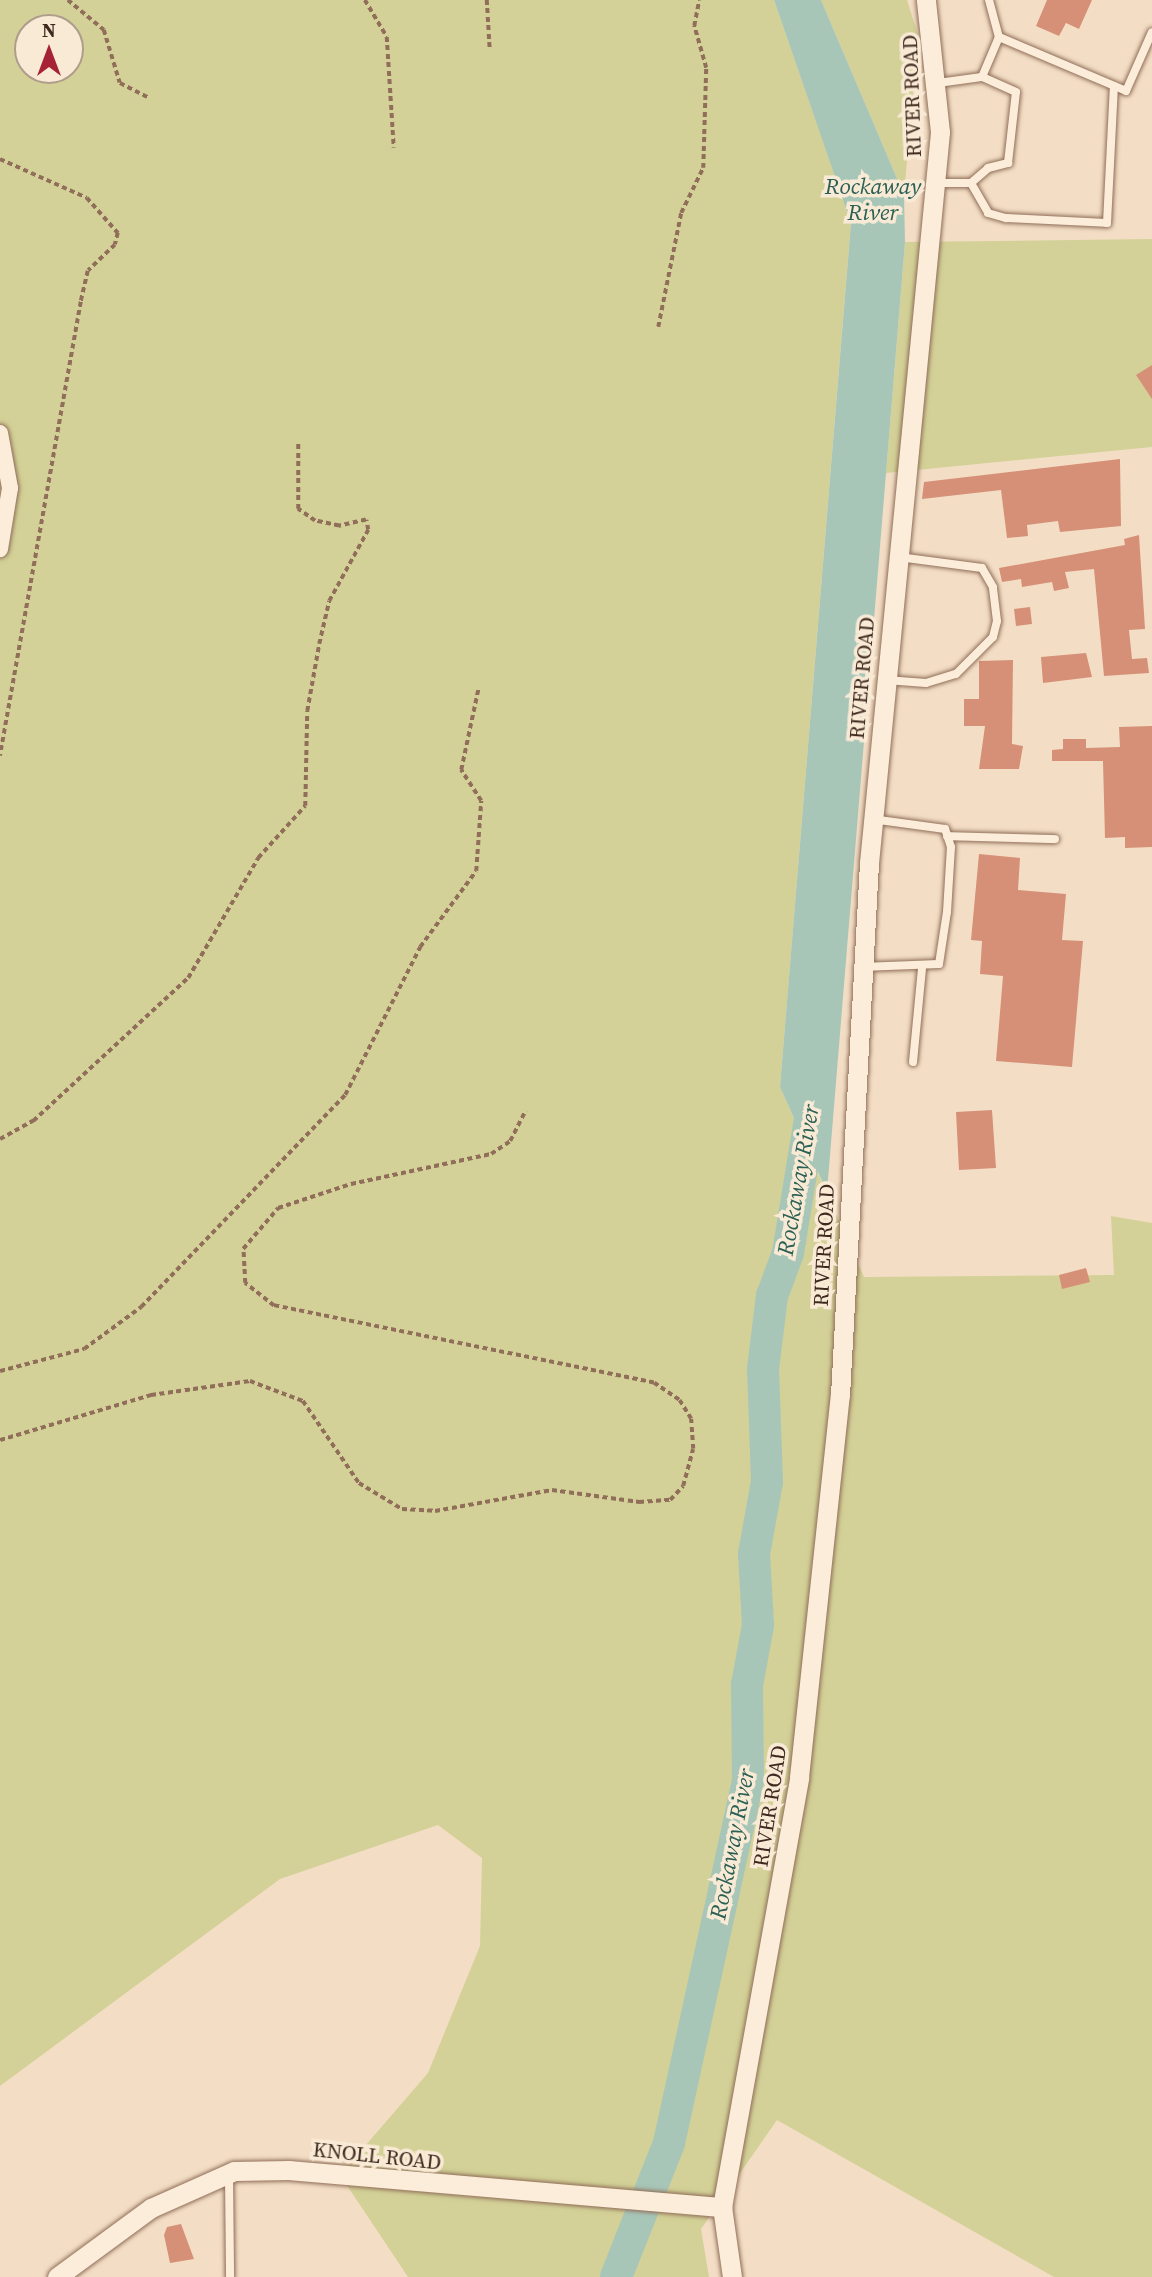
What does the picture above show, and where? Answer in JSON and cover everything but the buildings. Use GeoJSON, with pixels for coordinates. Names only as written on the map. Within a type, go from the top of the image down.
{"type":"FeatureCollection","features":[{"type":"Feature","properties":{"kind":"street","name":"RIVER ROAD"},"geometry":{"type":"LineString","coordinates":[[732,2277],[722,2207],[799,1777],[823,1584],[861,967],[896,555],[935,183],[938,83],[926,0]]}},
{"type":"Feature","properties":{"kind":"street"},"geometry":{"type":"LineString","coordinates":[[0,433],[10,488],[0,549]]}},
{"type":"Feature","properties":{"kind":"street","name":"KNOLL ROAD"},"geometry":{"type":"LineString","coordinates":[[57,2277],[151,2208],[229,2172],[289,2170],[722,2207]]}},
{"type":"Feature","properties":{"kind":"lane"},"geometry":{"type":"LineString","coordinates":[[982,77],[999,37],[989,0]]}},
{"type":"Feature","properties":{"kind":"lane"},"geometry":{"type":"LineString","coordinates":[[999,37],[1126,91],[1152,32]]}},
{"type":"Feature","properties":{"kind":"lane"},"geometry":{"type":"LineString","coordinates":[[935,183],[971,183],[988,167],[1008,163],[1016,92],[982,77],[938,83]]}},
{"type":"Feature","properties":{"kind":"lane"},"geometry":{"type":"LineString","coordinates":[[971,183],[988,213],[1006,218],[1107,223],[1115,86]]}},
{"type":"Feature","properties":{"kind":"lane"},"geometry":{"type":"LineString","coordinates":[[885,680],[926,683],[956,674],[993,637],[997,621],[993,587],[982,568],[913,563],[896,555]]}},
{"type":"Feature","properties":{"kind":"lane"},"geometry":{"type":"LineString","coordinates":[[861,967],[922,969],[939,964],[947,912],[945,829],[873,819]]}},
{"type":"Feature","properties":{"kind":"lane"},"geometry":{"type":"LineString","coordinates":[[947,835],[1055,839]]}},
{"type":"Feature","properties":{"kind":"lane"},"geometry":{"type":"LineString","coordinates":[[913,1062],[922,969]]}},
{"type":"Feature","properties":{"kind":"lane"},"geometry":{"type":"LineString","coordinates":[[229,2172],[230,2277]]}},
{"type":"Feature","properties":{"kind":"path"},"geometry":{"type":"LineString","coordinates":[[68,0],[104,30],[120,83],[149,98]]}},
{"type":"Feature","properties":{"kind":"path"},"geometry":{"type":"LineString","coordinates":[[365,0],[387,37],[394,148]]}},
{"type":"Feature","properties":{"kind":"path"},"geometry":{"type":"LineString","coordinates":[[487,0],[491,51]]}},
{"type":"Feature","properties":{"kind":"path"},"geometry":{"type":"LineString","coordinates":[[658,327],[681,213],[703,167],[706,68],[694,26],[699,0]]}},
{"type":"Feature","properties":{"kind":"path"},"geometry":{"type":"LineString","coordinates":[[0,159],[87,198],[118,233],[115,245],[89,271],[81,302],[0,756]]}},
{"type":"Feature","properties":{"kind":"path"},"geometry":{"type":"LineString","coordinates":[[0,1139],[33,1121],[188,978],[258,858],[305,806],[307,712],[319,643],[329,601],[368,530],[366,520],[339,526],[315,522],[298,509],[298,442]]}},
{"type":"Feature","properties":{"kind":"path"},"geometry":{"type":"LineString","coordinates":[[0,1371],[84,1349],[141,1307],[345,1095],[420,947],[476,871],[481,801],[461,771],[478,690]]}},
{"type":"Feature","properties":{"kind":"path"},"geometry":{"type":"LineString","coordinates":[[0,1440],[150,1395],[250,1381],[303,1401],[359,1483],[402,1509],[435,1511],[552,1490],[639,1502],[670,1500],[683,1486],[693,1448],[691,1419],[679,1400],[654,1383],[274,1306],[245,1283],[243,1249],[278,1208],[351,1184],[491,1154],[510,1141],[525,1111]]}},
{"type":"Feature","properties":{"kind":"shaded area"},"geometry":{"type":"Polygon","coordinates":[[[0,0],[774,0],[851,222],[780,1087],[864,1277],[1114,1275],[1111,1216],[1152,1223],[1152,2277],[1054,2277],[777,2120],[701,2229],[709,2277],[408,2277],[340,2175],[428,2073],[480,1946],[482,1858],[438,1825],[280,1879],[0,2086],[0,0]]]}},
{"type":"Feature","properties":{"kind":"shaded area"},"geometry":{"type":"Polygon","coordinates":[[[821,0],[907,0],[918,35],[904,195],[821,0]]]}},
{"type":"Feature","properties":{"kind":"shaded area"},"geometry":{"type":"Polygon","coordinates":[[[1152,239],[1152,447],[886,473],[905,242],[1152,239]]]}},
{"type":"Feature","properties":{"kind":"water","name":"Rockaway River"},"geometry":{"type":"Polygon","coordinates":[[[774,0],[821,0],[904,195],[905,242],[827,1192],[780,1087],[851,223],[774,0]]]}},
{"type":"Feature","properties":{"kind":"waterway","name":"Rockaway River"},"geometry":{"type":"LineString","coordinates":[[616,2277],[669,2143],[748,1780],[747,1685],[758,1625],[754,1554],[767,1482],[763,1369],[772,1296],[788,1253],[813,1101]]}}]}
